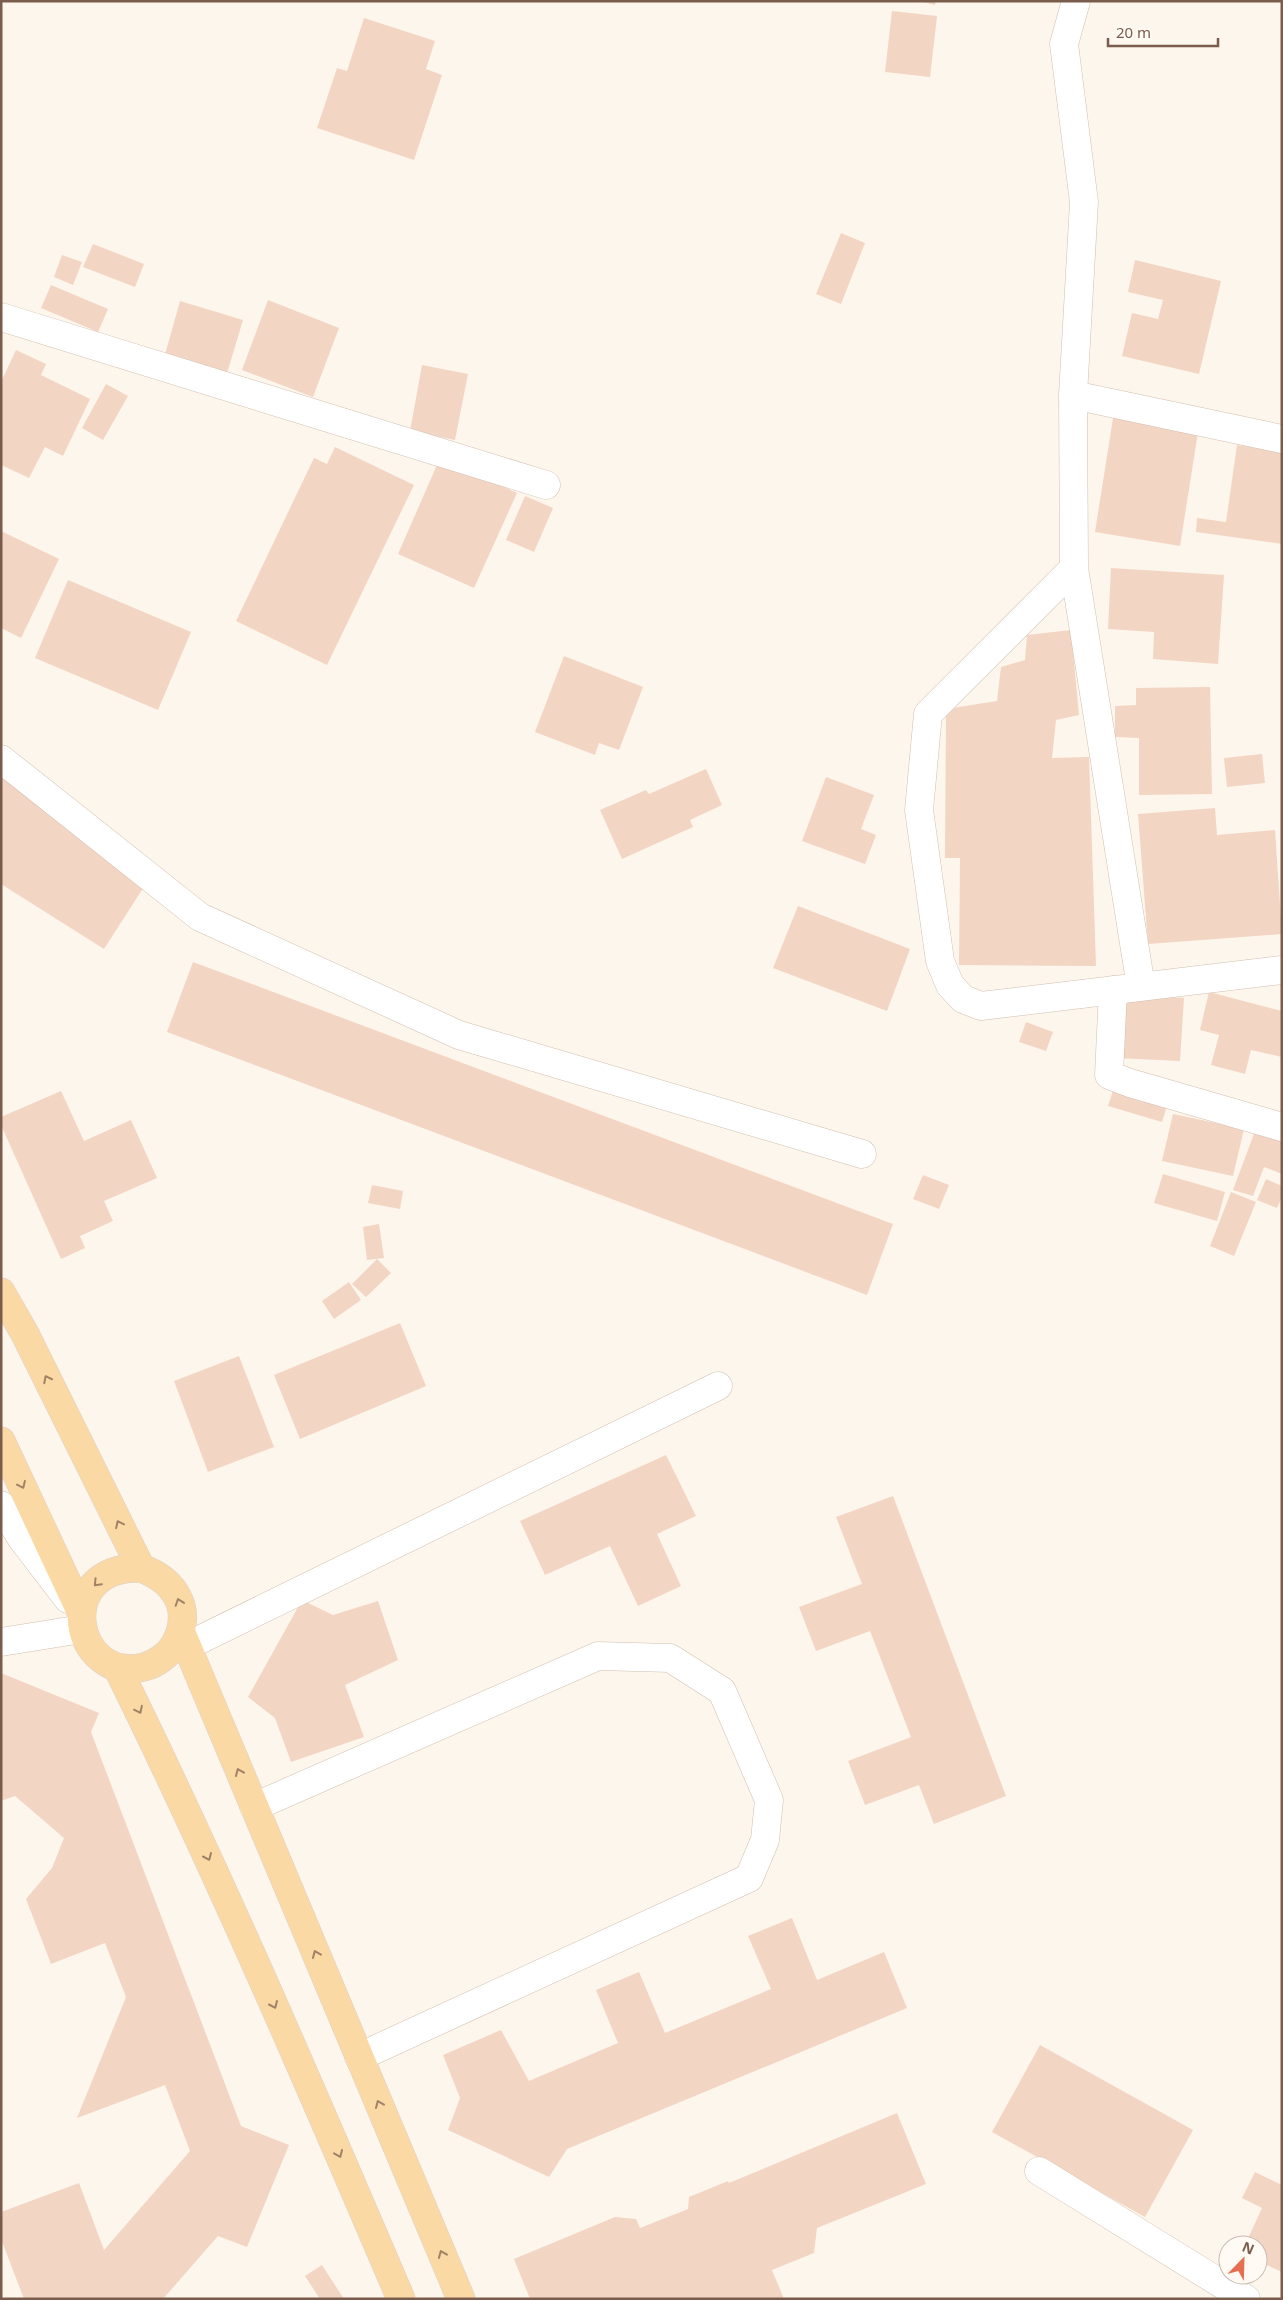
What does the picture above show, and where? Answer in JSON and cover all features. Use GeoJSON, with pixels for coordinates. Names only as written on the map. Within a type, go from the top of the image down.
{"type":"FeatureCollection","features":[{"type":"Feature","properties":{"kind":"main road"},"geometry":{"type":"LineString","coordinates":[[1,1292],[29,1343],[141,1568]]}},
{"type":"Feature","properties":{"kind":"main road"},"geometry":{"type":"LineString","coordinates":[[1,1441],[82,1619],[89,1645],[101,1658],[117,1666],[135,1669],[153,1664],[184,1639]]}},
{"type":"Feature","properties":{"kind":"main road"},"geometry":{"type":"LineString","coordinates":[[82,1619],[91,1588],[104,1576],[123,1568],[141,1568],[157,1574],[176,1593],[182,1610],[184,1639],[461,2299]]}},
{"type":"Feature","properties":{"kind":"main road"},"geometry":{"type":"LineString","coordinates":[[117,1666],[171,1776],[292,2043],[401,2299]]}},
{"type":"Feature","properties":{"kind":"street"},"geometry":{"type":"LineString","coordinates":[[1076,1],[1064,44],[1084,202],[1073,395],[1074,568],[1141,987]]}},
{"type":"Feature","properties":{"kind":"street"},"geometry":{"type":"LineString","coordinates":[[1,316],[546,485]]}},
{"type":"Feature","properties":{"kind":"street"},"geometry":{"type":"LineString","coordinates":[[1073,395],[1282,439]]}},
{"type":"Feature","properties":{"kind":"street"},"geometry":{"type":"LineString","coordinates":[[1074,568],[928,714],[919,810],[940,961],[950,985],[963,999],[980,1006],[1282,970]]}},
{"type":"Feature","properties":{"kind":"street"},"geometry":{"type":"LineString","coordinates":[[1,759],[200,917],[458,1035],[862,1154]]}},
{"type":"Feature","properties":{"kind":"street"},"geometry":{"type":"LineString","coordinates":[[1113,990],[1109,1075],[1130,1084],[1282,1127]]}},
{"type":"Feature","properties":{"kind":"street"},"geometry":{"type":"LineString","coordinates":[[184,1639],[718,1386]]}},
{"type":"Feature","properties":{"kind":"street"},"geometry":{"type":"LineString","coordinates":[[1,1505],[22,1539],[82,1619],[1,1642]]}},
{"type":"Feature","properties":{"kind":"street"},"geometry":{"type":"LineString","coordinates":[[254,1807],[598,1656],[670,1658],[722,1691],[769,1800],[765,1840],[749,1878],[359,2057]]}},
{"type":"Feature","properties":{"kind":"street"},"geometry":{"type":"LineString","coordinates":[[1039,2171],[1246,2299]]}},
{"type":"Feature","properties":{"kind":"building"},"geometry":{"type":"Polygon","coordinates":[[[919,1],[936,1],[935,5],[919,1]]]}},
{"type":"Feature","properties":{"kind":"building"},"geometry":{"type":"Polygon","coordinates":[[[892,11],[937,16],[930,77],[885,72],[892,11]]]}},
{"type":"Feature","properties":{"kind":"building"},"geometry":{"type":"Polygon","coordinates":[[[364,18],[435,41],[426,69],[442,75],[414,160],[317,128],[337,68],[347,71],[364,18]]]}},
{"type":"Feature","properties":{"kind":"building"},"geometry":{"type":"Polygon","coordinates":[[[841,233],[865,243],[841,304],[816,294],[841,233]]]}},
{"type":"Feature","properties":{"kind":"building"},"geometry":{"type":"Polygon","coordinates":[[[93,244],[144,264],[135,287],[83,267],[93,244]]]}},
{"type":"Feature","properties":{"kind":"building"},"geometry":{"type":"Polygon","coordinates":[[[62,255],[82,262],[73,285],[54,277],[62,255]]]}},
{"type":"Feature","properties":{"kind":"building"},"geometry":{"type":"Polygon","coordinates":[[[1135,260],[1221,281],[1199,374],[1122,356],[1132,313],[1158,319],[1163,300],[1128,292],[1135,260]]]}},
{"type":"Feature","properties":{"kind":"building"},"geometry":{"type":"Polygon","coordinates":[[[51,285],[108,309],[98,332],[41,308],[51,285]]]}},
{"type":"Feature","properties":{"kind":"building"},"geometry":{"type":"Polygon","coordinates":[[[268,300],[339,328],[313,397],[242,370],[268,300]]]}},
{"type":"Feature","properties":{"kind":"building"},"geometry":{"type":"Polygon","coordinates":[[[180,301],[243,320],[225,380],[163,362],[180,301]]]}},
{"type":"Feature","properties":{"kind":"building"},"geometry":{"type":"Polygon","coordinates":[[[16,350],[46,364],[41,375],[90,399],[63,456],[45,447],[29,478],[1,465],[1,382],[16,350]]]}},
{"type":"Feature","properties":{"kind":"building"},"geometry":{"type":"Polygon","coordinates":[[[422,365],[468,374],[455,440],[410,431],[422,365]]]}},
{"type":"Feature","properties":{"kind":"building"},"geometry":{"type":"Polygon","coordinates":[[[106,384],[128,396],[103,440],[82,428],[106,384]]]}},
{"type":"Feature","properties":{"kind":"building"},"geometry":{"type":"Polygon","coordinates":[[[1114,412],[1199,426],[1180,546],[1095,532],[1114,412]]]}},
{"type":"Feature","properties":{"kind":"building"},"geometry":{"type":"Polygon","coordinates":[[[1237,445],[1282,451],[1282,544],[1196,532],[1197,518],[1226,522],[1237,445]]]}},
{"type":"Feature","properties":{"kind":"building"},"geometry":{"type":"Polygon","coordinates":[[[335,447],[414,485],[327,665],[236,621],[314,458],[327,464],[335,447]]]}},
{"type":"Feature","properties":{"kind":"building"},"geometry":{"type":"Polygon","coordinates":[[[440,458],[517,493],[474,588],[398,554],[440,458]]]}},
{"type":"Feature","properties":{"kind":"building"},"geometry":{"type":"Polygon","coordinates":[[[525,496],[553,508],[534,552],[506,540],[525,496]]]}},
{"type":"Feature","properties":{"kind":"building"},"geometry":{"type":"Polygon","coordinates":[[[1,531],[59,559],[21,638],[1,628],[1,531]]]}},
{"type":"Feature","properties":{"kind":"building"},"geometry":{"type":"Polygon","coordinates":[[[1111,568],[1224,575],[1218,664],[1153,659],[1154,632],[1108,629],[1111,568]]]}},
{"type":"Feature","properties":{"kind":"building"},"geometry":{"type":"Polygon","coordinates":[[[68,580],[191,632],[158,710],[35,658],[68,580]]]}},
{"type":"Feature","properties":{"kind":"building"},"geometry":{"type":"Polygon","coordinates":[[[1071,630],[1079,715],[1056,720],[1052,758],[1089,757],[1096,966],[959,965],[960,858],[945,858],[946,709],[997,701],[1001,667],[1025,660],[1027,635],[1071,630]]]}},
{"type":"Feature","properties":{"kind":"building"},"geometry":{"type":"Polygon","coordinates":[[[564,656],[643,687],[619,750],[599,743],[595,755],[535,732],[564,656]]]}},
{"type":"Feature","properties":{"kind":"building"},"geometry":{"type":"Polygon","coordinates":[[[1210,687],[1212,794],[1139,795],[1139,738],[1115,737],[1115,706],[1136,705],[1136,688],[1210,687]]]}},
{"type":"Feature","properties":{"kind":"building"},"geometry":{"type":"Polygon","coordinates":[[[1262,754],[1265,783],[1227,787],[1224,758],[1262,754]]]}},
{"type":"Feature","properties":{"kind":"building"},"geometry":{"type":"Polygon","coordinates":[[[1,759],[147,882],[104,949],[1,884],[1,759]]]}},
{"type":"Feature","properties":{"kind":"building"},"geometry":{"type":"Polygon","coordinates":[[[706,769],[722,805],[690,820],[693,827],[622,859],[600,810],[646,790],[649,794],[706,769]]]}},
{"type":"Feature","properties":{"kind":"building"},"geometry":{"type":"Polygon","coordinates":[[[826,777],[874,795],[861,829],[876,835],[865,864],[802,841],[826,777]]]}},
{"type":"Feature","properties":{"kind":"building"},"geometry":{"type":"Polygon","coordinates":[[[1215,808],[1217,835],[1275,830],[1282,934],[1148,944],[1138,814],[1215,808]]]}},
{"type":"Feature","properties":{"kind":"building"},"geometry":{"type":"Polygon","coordinates":[[[798,906],[910,949],[887,1011],[773,968],[798,906]]]}},
{"type":"Feature","properties":{"kind":"building"},"geometry":{"type":"Polygon","coordinates":[[[193,962],[893,1224],[867,1295],[167,1032],[193,962]]]}},
{"type":"Feature","properties":{"kind":"building"},"geometry":{"type":"Polygon","coordinates":[[[1209,992],[1282,1011],[1282,1057],[1251,1050],[1245,1074],[1211,1065],[1219,1035],[1200,1030],[1209,992]]]}},
{"type":"Feature","properties":{"kind":"building"},"geometry":{"type":"Polygon","coordinates":[[[1119,994],[1184,998],[1180,1061],[1116,1058],[1119,994]]]}},
{"type":"Feature","properties":{"kind":"building"},"geometry":{"type":"Polygon","coordinates":[[[1026,1022],[1053,1032],[1046,1051],[1019,1042],[1026,1022]]]}},
{"type":"Feature","properties":{"kind":"building"},"geometry":{"type":"Polygon","coordinates":[[[1115,1084],[1169,1099],[1162,1122],[1108,1106],[1115,1084]]]}},
{"type":"Feature","properties":{"kind":"building"},"geometry":{"type":"Polygon","coordinates":[[[61,1091],[84,1141],[131,1120],[157,1178],[104,1201],[113,1221],[80,1236],[85,1248],[61,1259],[1,1125],[1,1117],[61,1091]]]}},
{"type":"Feature","properties":{"kind":"building"},"geometry":{"type":"Polygon","coordinates":[[[1173,1114],[1244,1129],[1233,1176],[1162,1161],[1173,1114]]]}},
{"type":"Feature","properties":{"kind":"building"},"geometry":{"type":"Polygon","coordinates":[[[1255,1131],[1282,1142],[1282,1174],[1264,1167],[1253,1196],[1233,1190],[1255,1131]]]}},
{"type":"Feature","properties":{"kind":"building"},"geometry":{"type":"Polygon","coordinates":[[[1163,1174],[1225,1192],[1217,1221],[1154,1203],[1163,1174]]]}},
{"type":"Feature","properties":{"kind":"building"},"geometry":{"type":"Polygon","coordinates":[[[923,1175],[949,1185],[939,1209],[913,1199],[923,1175]]]}},
{"type":"Feature","properties":{"kind":"building"},"geometry":{"type":"Polygon","coordinates":[[[1266,1179],[1282,1186],[1282,1197],[1277,1208],[1257,1200],[1266,1179]]]}},
{"type":"Feature","properties":{"kind":"building"},"geometry":{"type":"Polygon","coordinates":[[[372,1185],[403,1191],[400,1209],[368,1203],[372,1185]]]}},
{"type":"Feature","properties":{"kind":"building"},"geometry":{"type":"Polygon","coordinates":[[[1231,1192],[1256,1202],[1234,1256],[1210,1246],[1231,1192]]]}},
{"type":"Feature","properties":{"kind":"building"},"geometry":{"type":"Polygon","coordinates":[[[379,1224],[384,1258],[367,1260],[363,1227],[379,1224]]]}},
{"type":"Feature","properties":{"kind":"building"},"geometry":{"type":"Polygon","coordinates":[[[377,1259],[391,1273],[366,1297],[352,1284],[377,1259]]]}},
{"type":"Feature","properties":{"kind":"building"},"geometry":{"type":"Polygon","coordinates":[[[349,1282],[361,1300],[334,1319],[322,1301],[349,1282]]]}},
{"type":"Feature","properties":{"kind":"building"},"geometry":{"type":"Polygon","coordinates":[[[400,1323],[426,1386],[300,1439],[274,1375],[400,1323]]]}},
{"type":"Feature","properties":{"kind":"building"},"geometry":{"type":"Polygon","coordinates":[[[239,1356],[274,1447],[208,1472],[174,1381],[239,1356]]]}},
{"type":"Feature","properties":{"kind":"building"},"geometry":{"type":"Polygon","coordinates":[[[666,1455],[696,1516],[657,1534],[681,1586],[638,1606],[610,1546],[545,1575],[520,1521],[666,1455]]]}},
{"type":"Feature","properties":{"kind":"building"},"geometry":{"type":"Polygon","coordinates":[[[893,1496],[1006,1796],[934,1824],[919,1785],[865,1805],[848,1761],[911,1737],[870,1631],[816,1651],[799,1607],[862,1584],[836,1517],[893,1496]]]}},
{"type":"Feature","properties":{"kind":"building"},"geometry":{"type":"Polygon","coordinates":[[[302,1600],[333,1615],[378,1601],[398,1660],[345,1685],[364,1737],[291,1762],[275,1718],[248,1697],[302,1600]]]}},
{"type":"Feature","properties":{"kind":"building"},"geometry":{"type":"Polygon","coordinates":[[[1,1673],[99,1713],[91,1732],[241,2126],[289,2145],[247,2247],[218,2236],[163,2299],[24,2299],[1,2239],[1,2212],[79,2183],[104,2250],[190,2151],[165,2085],[77,2118],[126,1997],[105,1943],[51,1964],[26,1899],[52,1868],[64,1838],[15,1796],[1,1801],[1,1673]]]}},
{"type":"Feature","properties":{"kind":"building"},"geometry":{"type":"Polygon","coordinates":[[[792,1918],[817,1980],[884,1952],[907,2008],[567,2149],[549,2177],[448,2130],[460,2098],[443,2055],[501,2030],[529,2081],[618,2043],[596,1990],[639,1972],[665,2033],[771,1989],[748,1936],[792,1918]]]}},
{"type":"Feature","properties":{"kind":"building"},"geometry":{"type":"Polygon","coordinates":[[[1040,2045],[1193,2130],[1145,2217],[992,2132],[1040,2045]]]}},
{"type":"Feature","properties":{"kind":"building"},"geometry":{"type":"Polygon","coordinates":[[[897,2113],[926,2184],[817,2228],[814,2253],[772,2270],[784,2299],[530,2299],[514,2259],[615,2217],[636,2219],[640,2228],[688,2209],[689,2197],[728,2181],[729,2183],[897,2113]]]}},
{"type":"Feature","properties":{"kind":"building"},"geometry":{"type":"Polygon","coordinates":[[[1255,2172],[1282,2185],[1282,2272],[1268,2266],[1268,2235],[1250,2235],[1262,2208],[1242,2198],[1255,2172]]]}},
{"type":"Feature","properties":{"kind":"building"},"geometry":{"type":"Polygon","coordinates":[[[322,2265],[344,2299],[320,2299],[305,2276],[322,2265]]]}}]}
